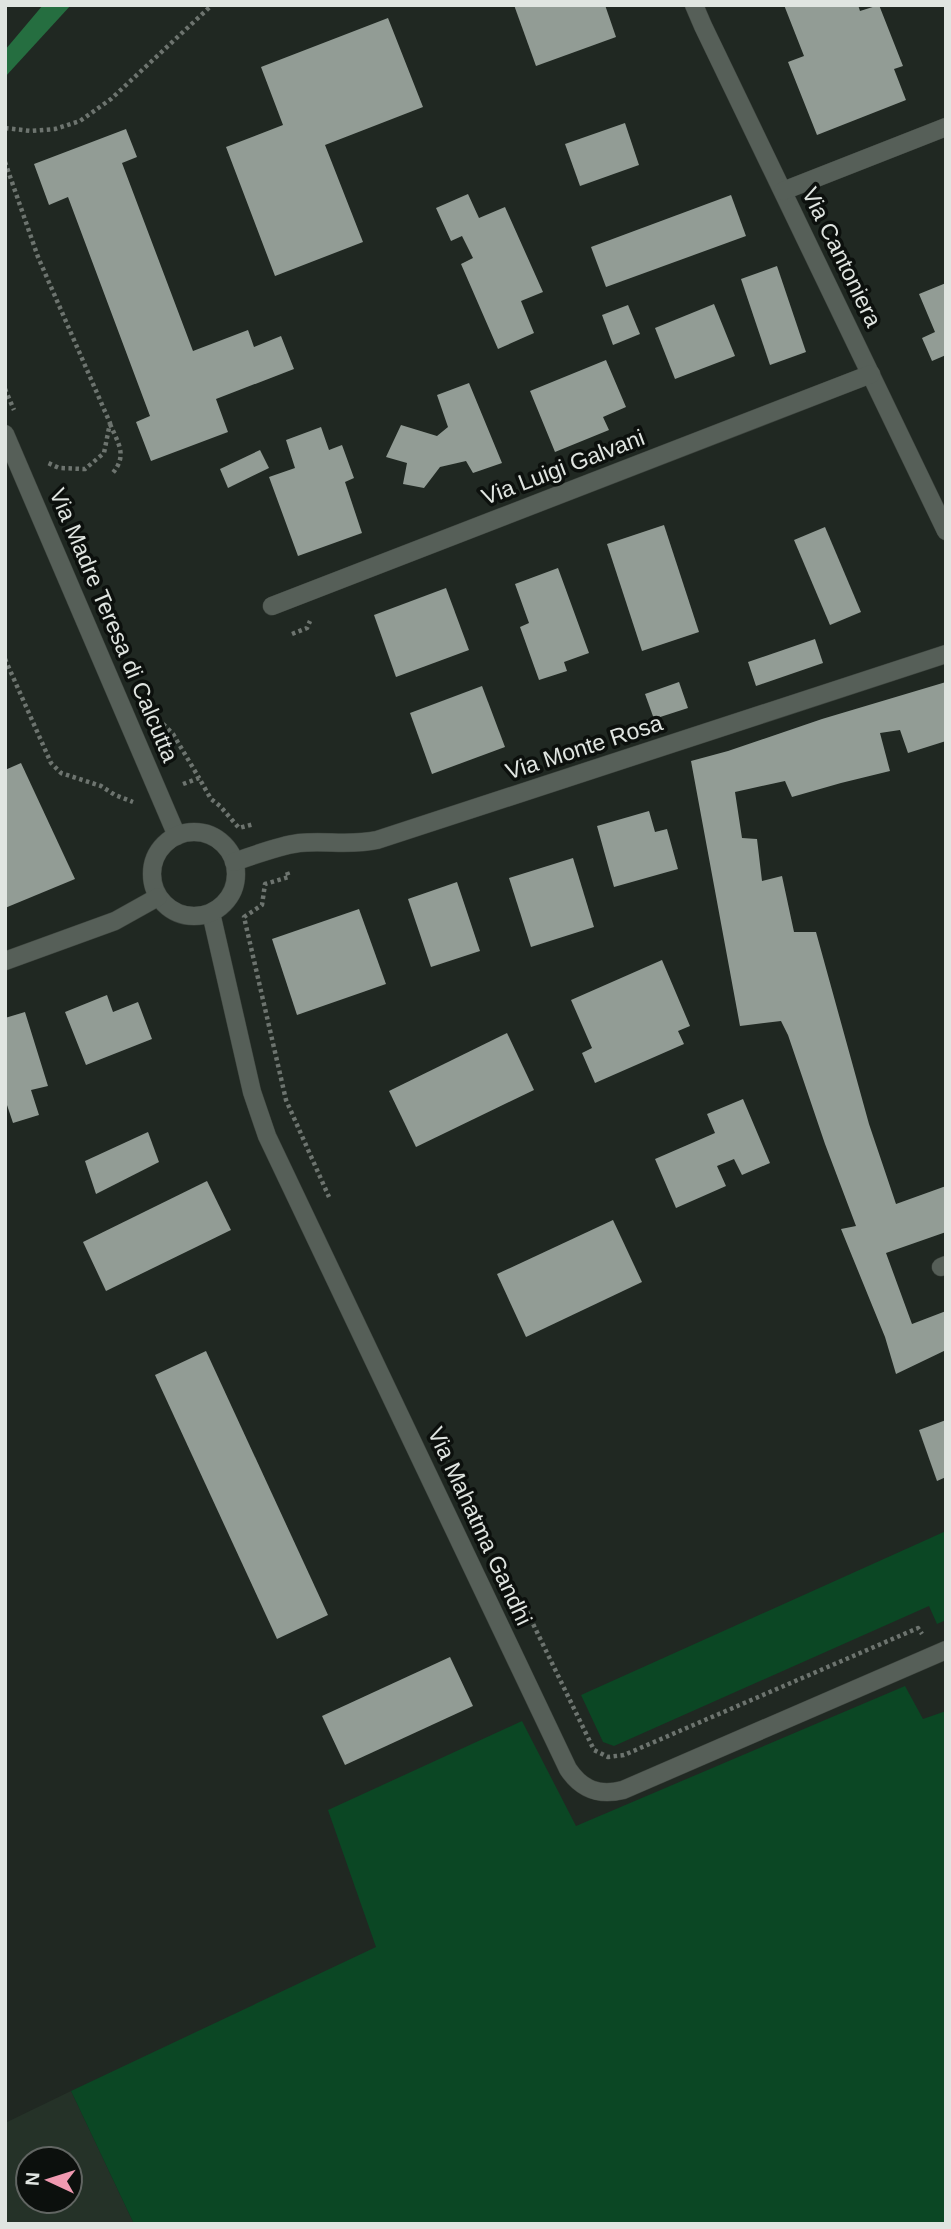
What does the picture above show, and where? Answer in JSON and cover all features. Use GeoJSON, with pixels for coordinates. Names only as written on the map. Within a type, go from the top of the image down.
{"type":"FeatureCollection","features":[{"type":"Feature","properties":{"kind":"street","name":"Via Cantoniera"},"geometry":{"type":"LineString","coordinates":[[694,5],[946,531]]}},
{"type":"Feature","properties":{"kind":"street"},"geometry":{"type":"LineString","coordinates":[[783,191],[946,127]]}},
{"type":"Feature","properties":{"kind":"street","name":"Via Luigi Galvani"},"geometry":{"type":"LineString","coordinates":[[272,606],[871,374]]}},
{"type":"Feature","properties":{"kind":"street","name":"Via Madre Teresa di Calcutta"},"geometry":{"type":"LineString","coordinates":[[5,434],[177,835]]}},
{"type":"Feature","properties":{"kind":"street","name":"Via Monte Rosa"},"geometry":{"type":"LineString","coordinates":[[234,862],[299,843],[359,844],[377,840],[946,654]]}},
{"type":"Feature","properties":{"kind":"street"},"geometry":{"type":"LineString","coordinates":[[191,832],[218,840],[228,850],[234,862],[234,887],[221,907],[211,913],[199,916],[176,913],[158,897],[153,883],[154,862],[165,844],[177,835],[191,832]]}},
{"type":"Feature","properties":{"kind":"street"},"geometry":{"type":"LineString","coordinates":[[5,961],[115,921],[158,897]]}},
{"type":"Feature","properties":{"kind":"street","name":"Via Mahatma Gandhi"},"geometry":{"type":"LineString","coordinates":[[211,913],[252,1092],[267,1136],[575,1780],[597,1793],[623,1790],[939,1653]]}},
{"type":"Feature","properties":{"kind":"path"},"geometry":{"type":"LineString","coordinates":[[5,128],[31,131],[55,129],[80,121],[111,99],[212,5]]}},
{"type":"Feature","properties":{"kind":"path"},"geometry":{"type":"LineString","coordinates":[[5,162],[38,257],[121,452],[120,465],[111,475]]}},
{"type":"Feature","properties":{"kind":"path"},"geometry":{"type":"LineString","coordinates":[[5,390],[15,412]]}},
{"type":"Feature","properties":{"kind":"path"},"geometry":{"type":"LineString","coordinates":[[41,460],[59,468],[85,469],[104,453],[110,423]]}},
{"type":"Feature","properties":{"kind":"path"},"geometry":{"type":"LineString","coordinates":[[5,659],[51,763],[61,773],[101,786],[129,802],[140,802],[158,792],[199,778],[211,799],[239,828],[270,820],[289,877],[265,884],[262,905],[244,917],[286,1100],[334,1209]]}},
{"type":"Feature","properties":{"kind":"path"},"geometry":{"type":"LineString","coordinates":[[516,1589],[594,1750],[608,1757],[624,1755],[918,1628],[939,1653]]}},
{"type":"Feature","properties":{"kind":"shaded area"},"geometry":{"type":"Polygon","coordinates":[[[43,5],[71,5],[5,77],[5,50],[43,5]]]}},
{"type":"Feature","properties":{"kind":"shaded area"},"geometry":{"type":"Polygon","coordinates":[[[946,1531],[946,1620],[937,1624],[929,1606],[614,1746],[603,1742],[581,1695],[946,1531]]]}},
{"type":"Feature","properties":{"kind":"shaded area"},"geometry":{"type":"Polygon","coordinates":[[[905,1686],[923,1719],[946,1711],[946,2224],[134,2224],[71,2091],[376,1947],[328,1810],[522,1721],[576,1826],[905,1686]]]}},
{"type":"Feature","properties":{"kind":"shaded area"},"geometry":{"type":"Polygon","coordinates":[[[71,2091],[134,2224],[5,2224],[5,2123],[71,2091]]]}},
{"type":"Feature","properties":{"kind":"building"},"geometry":{"type":"Polygon","coordinates":[[[514,5],[605,5],[616,37],[536,66],[514,5]]]}},
{"type":"Feature","properties":{"kind":"building"},"geometry":{"type":"Polygon","coordinates":[[[784,5],[858,5],[860,11],[879,5],[903,66],[894,69],[906,100],[817,135],[788,62],[804,56],[784,5]]]}},
{"type":"Feature","properties":{"kind":"building"},"geometry":{"type":"Polygon","coordinates":[[[388,18],[423,107],[325,145],[363,242],[275,276],[226,147],[283,125],[261,67],[388,18]]]}},
{"type":"Feature","properties":{"kind":"building"},"geometry":{"type":"Polygon","coordinates":[[[625,123],[639,165],[580,186],[565,144],[625,123]]]}},
{"type":"Feature","properties":{"kind":"building"},"geometry":{"type":"Polygon","coordinates":[[[126,129],[137,157],[122,163],[193,351],[248,330],[254,347],[281,336],[294,369],[216,399],[228,432],[151,461],[136,422],[150,416],[68,197],[49,205],[34,164],[126,129]]]}},
{"type":"Feature","properties":{"kind":"building"},"geometry":{"type":"Polygon","coordinates":[[[468,194],[479,218],[505,207],[543,292],[521,301],[534,333],[498,349],[461,264],[473,258],[462,236],[451,241],[436,208],[468,194]]]}},
{"type":"Feature","properties":{"kind":"building"},"geometry":{"type":"Polygon","coordinates":[[[731,195],[746,236],[606,287],[591,247],[731,195]]]}},
{"type":"Feature","properties":{"kind":"building"},"geometry":{"type":"Polygon","coordinates":[[[777,266],[806,352],[770,365],[741,279],[777,266]]]}},
{"type":"Feature","properties":{"kind":"building"},"geometry":{"type":"Polygon","coordinates":[[[946,283],[946,355],[932,361],[922,338],[935,332],[919,294],[946,283]]]}},
{"type":"Feature","properties":{"kind":"building"},"geometry":{"type":"Polygon","coordinates":[[[714,304],[735,356],[675,379],[655,328],[714,304]]]}},
{"type":"Feature","properties":{"kind":"building"},"geometry":{"type":"Polygon","coordinates":[[[628,305],[640,334],[613,345],[602,315],[628,305]]]}},
{"type":"Feature","properties":{"kind":"building"},"geometry":{"type":"Polygon","coordinates":[[[606,360],[626,407],[603,417],[609,430],[555,452],[530,391],[606,360]]]}},
{"type":"Feature","properties":{"kind":"building"},"geometry":{"type":"Polygon","coordinates":[[[469,383],[502,463],[473,473],[466,461],[440,467],[424,488],[403,484],[407,463],[386,457],[401,425],[437,436],[448,427],[437,395],[469,383]]]}},
{"type":"Feature","properties":{"kind":"building"},"geometry":{"type":"Polygon","coordinates":[[[321,427],[329,450],[342,445],[354,478],[345,482],[362,533],[298,556],[269,477],[295,468],[286,440],[321,427]]]}},
{"type":"Feature","properties":{"kind":"building"},"geometry":{"type":"Polygon","coordinates":[[[260,450],[269,468],[228,488],[220,469],[260,450]]]}},
{"type":"Feature","properties":{"kind":"building"},"geometry":{"type":"Polygon","coordinates":[[[664,525],[699,632],[642,651],[607,544],[664,525]]]}},
{"type":"Feature","properties":{"kind":"building"},"geometry":{"type":"Polygon","coordinates":[[[825,527],[861,612],[830,625],[794,540],[825,527]]]}},
{"type":"Feature","properties":{"kind":"building"},"geometry":{"type":"Polygon","coordinates":[[[558,568],[589,653],[564,662],[567,671],[539,680],[520,627],[529,623],[515,584],[558,568]]]}},
{"type":"Feature","properties":{"kind":"building"},"geometry":{"type":"Polygon","coordinates":[[[446,588],[469,650],[396,677],[374,615],[446,588]]]}},
{"type":"Feature","properties":{"kind":"building"},"geometry":{"type":"Polygon","coordinates":[[[815,639],[823,663],[756,686],[748,662],[815,639]]]}},
{"type":"Feature","properties":{"kind":"building"},"geometry":{"type":"Polygon","coordinates":[[[679,682],[688,708],[654,719],[645,694],[679,682]]]}},
{"type":"Feature","properties":{"kind":"building"},"geometry":{"type":"Polygon","coordinates":[[[946,682],[946,741],[908,753],[900,730],[880,733],[890,771],[792,797],[785,781],[735,792],[742,838],[757,839],[762,881],[782,876],[794,932],[816,932],[869,1124],[896,1204],[946,1186],[946,1232],[886,1253],[912,1324],[946,1311],[946,1350],[896,1374],[885,1337],[841,1229],[856,1226],[788,1035],[781,1021],[740,1026],[691,761],[946,682]]]}},
{"type":"Feature","properties":{"kind":"building"},"geometry":{"type":"Polygon","coordinates":[[[482,686],[505,747],[432,774],[410,713],[482,686]]]}},
{"type":"Feature","properties":{"kind":"building"},"geometry":{"type":"Polygon","coordinates":[[[21,763],[75,879],[5,908],[5,770],[21,763]]]}},
{"type":"Feature","properties":{"kind":"building"},"geometry":{"type":"Polygon","coordinates":[[[649,811],[655,832],[667,829],[678,869],[614,887],[597,826],[649,811]]]}},
{"type":"Feature","properties":{"kind":"building"},"geometry":{"type":"Polygon","coordinates":[[[573,858],[594,927],[531,947],[509,878],[573,858]]]}},
{"type":"Feature","properties":{"kind":"building"},"geometry":{"type":"Polygon","coordinates":[[[457,882],[480,951],[431,967],[408,899],[457,882]]]}},
{"type":"Feature","properties":{"kind":"building"},"geometry":{"type":"Polygon","coordinates":[[[359,909],[386,984],[297,1015],[272,939],[359,909]]]}},
{"type":"Feature","properties":{"kind":"building"},"geometry":{"type":"Polygon","coordinates":[[[662,960],[690,1026],[678,1031],[684,1044],[595,1083],[582,1053],[592,1048],[571,1000],[662,960]]]}},
{"type":"Feature","properties":{"kind":"building"},"geometry":{"type":"Polygon","coordinates":[[[107,995],[113,1012],[138,1002],[152,1039],[86,1065],[65,1012],[107,995]]]}},
{"type":"Feature","properties":{"kind":"building"},"geometry":{"type":"Polygon","coordinates":[[[25,1012],[48,1086],[31,1090],[39,1115],[13,1123],[5,1099],[5,1018],[25,1012]]]}},
{"type":"Feature","properties":{"kind":"building"},"geometry":{"type":"Polygon","coordinates":[[[507,1033],[534,1090],[416,1147],[389,1091],[507,1033]]]}},
{"type":"Feature","properties":{"kind":"building"},"geometry":{"type":"Polygon","coordinates":[[[743,1099],[770,1163],[742,1175],[734,1159],[717,1166],[726,1186],[676,1208],[655,1159],[715,1133],[707,1114],[743,1099]]]}},
{"type":"Feature","properties":{"kind":"building"},"geometry":{"type":"Polygon","coordinates":[[[148,1132],[159,1162],[96,1194],[85,1161],[148,1132]]]}},
{"type":"Feature","properties":{"kind":"building"},"geometry":{"type":"Polygon","coordinates":[[[207,1181],[231,1230],[106,1291],[83,1242],[207,1181]]]}},
{"type":"Feature","properties":{"kind":"building"},"geometry":{"type":"Polygon","coordinates":[[[613,1220],[642,1282],[526,1337],[497,1274],[613,1220]]]}},
{"type":"Feature","properties":{"kind":"building"},"geometry":{"type":"Polygon","coordinates":[[[206,1351],[328,1615],[277,1639],[155,1375],[206,1351]]]}},
{"type":"Feature","properties":{"kind":"building"},"geometry":{"type":"Polygon","coordinates":[[[946,1420],[946,1477],[937,1481],[919,1430],[946,1420]]]}},
{"type":"Feature","properties":{"kind":"building"},"geometry":{"type":"Polygon","coordinates":[[[450,1657],[473,1706],[345,1765],[322,1716],[450,1657]]]}}]}
